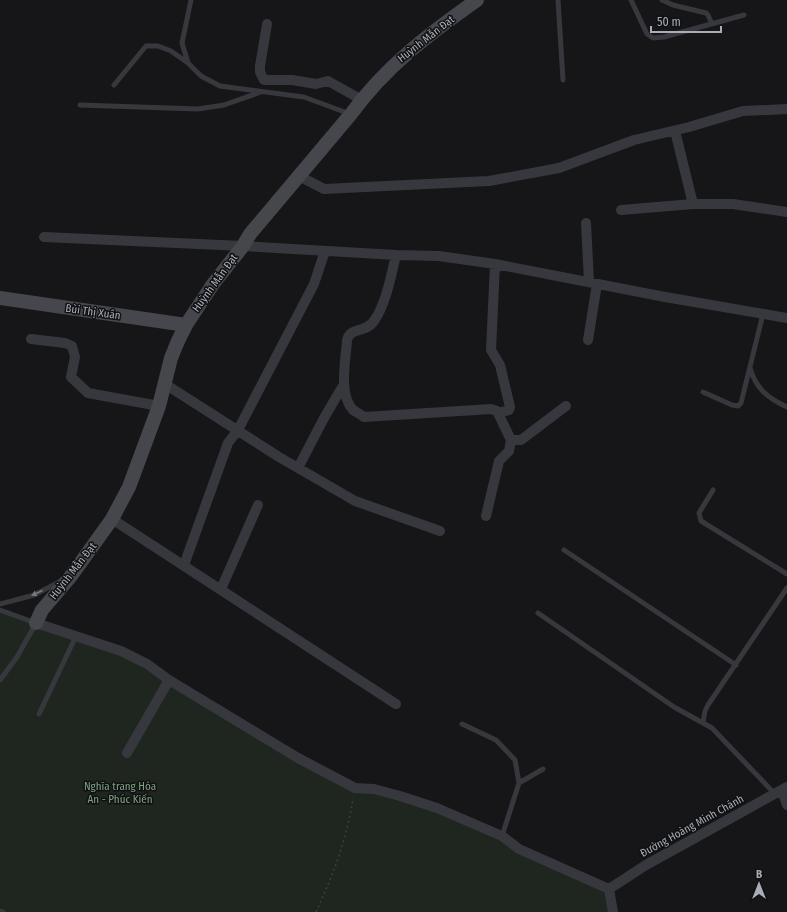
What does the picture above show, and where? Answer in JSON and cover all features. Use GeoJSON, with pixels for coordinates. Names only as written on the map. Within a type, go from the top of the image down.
{"type":"FeatureCollection","features":[{"type":"Feature","properties":{"kind":"main road","name":"Huỳnh Mẫn Đạt"},"geometry":{"type":"LineString","coordinates":[[36,623],[42,610],[71,576],[112,519],[129,487],[159,406],[171,358],[186,325],[213,284],[243,246],[250,234],[392,66],[431,32],[477,0]]}},
{"type":"Feature","properties":{"kind":"main road","name":"Bùi Thị Xuân"},"geometry":{"type":"LineString","coordinates":[[0,298],[186,325]]}},
{"type":"Feature","properties":{"kind":"street"},"geometry":{"type":"LineString","coordinates":[[267,24],[260,66],[260,72],[264,80],[298,80],[316,84],[328,81],[362,100]]}},
{"type":"Feature","properties":{"kind":"street"},"geometry":{"type":"LineString","coordinates":[[299,176],[324,189],[489,181],[559,168],[634,140],[675,131],[743,111],[787,109]]}},
{"type":"Feature","properties":{"kind":"street"},"geometry":{"type":"LineString","coordinates":[[675,131],[693,204]]}},
{"type":"Feature","properties":{"kind":"street"},"geometry":{"type":"LineString","coordinates":[[621,210],[693,204],[733,204],[787,212]]}},
{"type":"Feature","properties":{"kind":"street"},"geometry":{"type":"LineString","coordinates":[[586,223],[593,283],[588,340]]}},
{"type":"Feature","properties":{"kind":"street"},"geometry":{"type":"LineString","coordinates":[[44,237],[439,256],[495,264],[665,297],[787,318]]}},
{"type":"Feature","properties":{"kind":"street"},"geometry":{"type":"LineString","coordinates":[[184,565],[228,443],[238,430],[314,284],[325,251]]}},
{"type":"Feature","properties":{"kind":"street"},"geometry":{"type":"LineString","coordinates":[[396,255],[387,291],[375,321],[368,328],[349,335],[347,340],[344,384],[351,407],[364,417],[492,409],[497,411],[512,440],[509,451],[499,461],[486,516]]}},
{"type":"Feature","properties":{"kind":"street"},"geometry":{"type":"LineString","coordinates":[[495,264],[491,350],[500,365],[510,407],[509,410],[498,413]]}},
{"type":"Feature","properties":{"kind":"street"},"geometry":{"type":"LineString","coordinates":[[31,339],[66,343],[72,346],[75,357],[71,376],[88,393],[159,406]]}},
{"type":"Feature","properties":{"kind":"street"},"geometry":{"type":"LineString","coordinates":[[165,384],[298,468],[355,501],[440,531]]}},
{"type":"Feature","properties":{"kind":"street"},"geometry":{"type":"LineString","coordinates":[[298,468],[324,418],[344,384]]}},
{"type":"Feature","properties":{"kind":"street"},"geometry":{"type":"LineString","coordinates":[[512,440],[521,440],[566,406]]}},
{"type":"Feature","properties":{"kind":"street"},"geometry":{"type":"LineString","coordinates":[[221,589],[258,505]]}},
{"type":"Feature","properties":{"kind":"street"},"geometry":{"type":"LineString","coordinates":[[112,519],[396,704]]}},
{"type":"Feature","properties":{"kind":"street"},"geometry":{"type":"LineString","coordinates":[[36,623],[122,651],[146,664],[169,680],[298,758],[355,788],[374,789],[408,798],[437,808],[502,836],[520,849],[609,889],[613,912]]}},
{"type":"Feature","properties":{"kind":"street"},"geometry":{"type":"LineString","coordinates":[[127,753],[169,680]]}},
{"type":"Feature","properties":{"kind":"street"},"geometry":{"type":"LineString","coordinates":[[781,790],[787,805]]}},
{"type":"Feature","properties":{"kind":"street","name":"Đường Hoàng Minh Chánh"},"geometry":{"type":"LineString","coordinates":[[609,889],[646,865],[781,790]]}},
{"type":"Feature","properties":{"kind":"lane"},"geometry":{"type":"LineString","coordinates":[[188,63],[182,43],[191,0]]}},
{"type":"Feature","properties":{"kind":"lane"},"geometry":{"type":"LineString","coordinates":[[558,0],[562,80]]}},
{"type":"Feature","properties":{"kind":"lane"},"geometry":{"type":"LineString","coordinates":[[632,0],[646,34],[653,38],[664,37],[744,16]]}},
{"type":"Feature","properties":{"kind":"lane"},"geometry":{"type":"LineString","coordinates":[[662,0],[673,5],[706,14],[712,24]]}},
{"type":"Feature","properties":{"kind":"lane"},"geometry":{"type":"LineString","coordinates":[[114,85],[146,46],[158,46],[171,51],[188,63],[201,76],[220,86],[304,97],[351,114]]}},
{"type":"Feature","properties":{"kind":"lane"},"geometry":{"type":"LineString","coordinates":[[80,105],[198,109],[224,105],[262,92]]}},
{"type":"Feature","properties":{"kind":"lane"},"geometry":{"type":"LineString","coordinates":[[703,392],[732,405],[738,406],[741,403],[763,314]]}},
{"type":"Feature","properties":{"kind":"lane"},"geometry":{"type":"LineString","coordinates":[[750,367],[753,377],[765,394],[787,407]]}},
{"type":"Feature","properties":{"kind":"lane"},"geometry":{"type":"LineString","coordinates":[[713,490],[699,514],[701,521],[787,574]]}},
{"type":"Feature","properties":{"kind":"lane"},"geometry":{"type":"LineString","coordinates":[[564,550],[736,665]]}},
{"type":"Feature","properties":{"kind":"lane"},"geometry":{"type":"LineString","coordinates":[[0,604],[34,595],[71,576]]}},
{"type":"Feature","properties":{"kind":"lane"},"geometry":{"type":"LineString","coordinates":[[703,723],[705,711],[708,705],[787,588]]}},
{"type":"Feature","properties":{"kind":"lane"},"geometry":{"type":"LineString","coordinates":[[0,610],[36,623],[17,657],[0,680]]}},
{"type":"Feature","properties":{"kind":"lane"},"geometry":{"type":"LineString","coordinates":[[538,613],[674,707],[712,728],[781,790]]}},
{"type":"Feature","properties":{"kind":"lane"},"geometry":{"type":"LineString","coordinates":[[39,714],[76,636]]}},
{"type":"Feature","properties":{"kind":"lane"},"geometry":{"type":"LineString","coordinates":[[462,724],[496,740],[515,760],[519,783],[502,836]]}},
{"type":"Feature","properties":{"kind":"lane"},"geometry":{"type":"LineString","coordinates":[[519,783],[543,770]]}},
{"type":"Feature","properties":{"kind":"path"},"geometry":{"type":"LineString","coordinates":[[316,912],[332,876],[350,824],[355,788]]}},
{"type":"Feature","properties":{"kind":"green space","name":"Nghĩa trang Hóa An - Phúc Kiến"},"geometry":{"type":"Polygon","coordinates":[[[0,612],[121,654],[170,685],[373,792],[434,810],[499,839],[607,891],[610,912],[0,912],[0,612]]]}}]}
